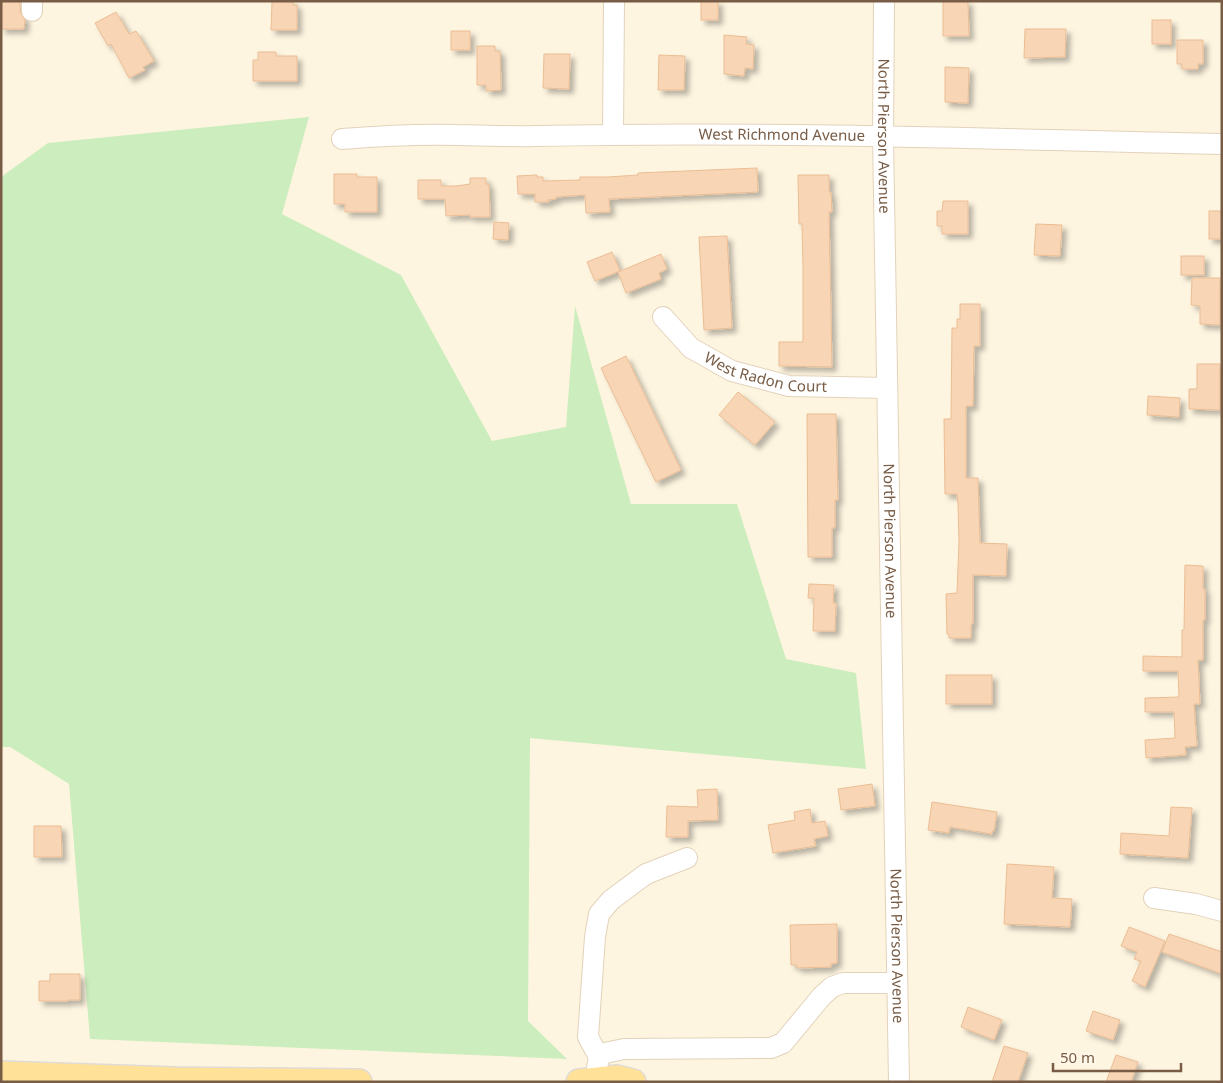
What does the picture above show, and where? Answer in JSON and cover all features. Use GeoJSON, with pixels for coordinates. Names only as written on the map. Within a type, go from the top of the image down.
{"type":"FeatureCollection","features":[{"type":"Feature","properties":{"kind":"main road"},"geometry":{"type":"LineString","coordinates":[[591,1073],[633,1082]]}},
{"type":"Feature","properties":{"kind":"main road"},"geometry":{"type":"LineString","coordinates":[[1,1074],[175,1080],[359,1082]]}},
{"type":"Feature","properties":{"kind":"street"},"geometry":{"type":"LineString","coordinates":[[614,1],[614,134]]}},
{"type":"Feature","properties":{"kind":"street","name":"North Pierson Avenue"},"geometry":{"type":"LineString","coordinates":[[884,1],[883,137],[899,1082]]}},
{"type":"Feature","properties":{"kind":"street","name":"West Richmond Avenue"},"geometry":{"type":"LineString","coordinates":[[342,139],[456,134],[531,136],[614,134],[1222,144]]}},
{"type":"Feature","properties":{"kind":"street","name":"West Radon Court"},"geometry":{"type":"LineString","coordinates":[[663,317],[691,348],[732,370],[789,386],[887,388]]}},
{"type":"Feature","properties":{"kind":"street"},"geometry":{"type":"LineString","coordinates":[[591,1073],[588,1037],[595,937],[599,914],[611,900],[646,874],[687,858]]}},
{"type":"Feature","properties":{"kind":"street"},"geometry":{"type":"LineString","coordinates":[[1154,898],[1196,904],[1222,911]]}},
{"type":"Feature","properties":{"kind":"street"},"geometry":{"type":"LineString","coordinates":[[591,1073],[605,1053],[624,1049],[771,1048],[783,1043],[832,986],[843,983],[897,983]]}},
{"type":"Feature","properties":{"kind":"green space"},"geometry":{"type":"Polygon","coordinates":[[[309,117],[282,214],[401,275],[492,441],[566,427],[575,306],[631,504],[737,504],[786,659],[856,673],[866,769],[530,738],[528,1021],[567,1059],[90,1039],[69,784],[10,747],[1,747],[1,177],[48,143],[309,117]]]}},
{"type":"Feature","properties":{"kind":"building"},"geometry":{"type":"Polygon","coordinates":[[[1,1],[20,1],[20,11],[25,20],[24,29],[1,29],[1,1]]]}},
{"type":"Feature","properties":{"kind":"building"},"geometry":{"type":"Polygon","coordinates":[[[272,1],[293,1],[293,5],[297,5],[297,30],[271,30],[272,1]]]}},
{"type":"Feature","properties":{"kind":"building"},"geometry":{"type":"Polygon","coordinates":[[[701,1],[718,1],[718,20],[701,20],[701,1]]]}},
{"type":"Feature","properties":{"kind":"building"},"geometry":{"type":"Polygon","coordinates":[[[943,1],[968,1],[969,36],[943,36],[943,1]]]}},
{"type":"Feature","properties":{"kind":"building"},"geometry":{"type":"Polygon","coordinates":[[[116,12],[129,34],[136,31],[154,61],[143,67],[145,70],[129,78],[111,44],[108,46],[95,23],[116,12]]]}},
{"type":"Feature","properties":{"kind":"building"},"geometry":{"type":"Polygon","coordinates":[[[1152,20],[1171,20],[1171,44],[1152,44],[1152,20]]]}},
{"type":"Feature","properties":{"kind":"building"},"geometry":{"type":"Polygon","coordinates":[[[1025,29],[1066,29],[1065,57],[1024,58],[1025,29]]]}},
{"type":"Feature","properties":{"kind":"building"},"geometry":{"type":"Polygon","coordinates":[[[451,31],[470,31],[470,50],[451,50],[451,31]]]}},
{"type":"Feature","properties":{"kind":"building"},"geometry":{"type":"Polygon","coordinates":[[[724,35],[747,37],[746,44],[754,45],[753,69],[745,68],[744,76],[724,74],[724,35]]]}},
{"type":"Feature","properties":{"kind":"building"},"geometry":{"type":"Polygon","coordinates":[[[1177,40],[1203,40],[1203,64],[1198,64],[1198,69],[1182,69],[1182,64],[1177,64],[1177,40]]]}},
{"type":"Feature","properties":{"kind":"building"},"geometry":{"type":"Polygon","coordinates":[[[477,46],[495,46],[495,51],[500,51],[501,90],[486,91],[486,85],[477,85],[477,46]]]}},
{"type":"Feature","properties":{"kind":"building"},"geometry":{"type":"Polygon","coordinates":[[[258,52],[276,52],[276,56],[297,56],[297,81],[253,81],[253,60],[258,60],[258,52]]]}},
{"type":"Feature","properties":{"kind":"building"},"geometry":{"type":"Polygon","coordinates":[[[544,54],[570,54],[569,89],[543,88],[544,54]]]}},
{"type":"Feature","properties":{"kind":"building"},"geometry":{"type":"Polygon","coordinates":[[[659,55],[685,56],[684,90],[658,90],[659,55]]]}},
{"type":"Feature","properties":{"kind":"building"},"geometry":{"type":"Polygon","coordinates":[[[945,67],[969,68],[968,103],[945,102],[945,67]]]}},
{"type":"Feature","properties":{"kind":"building"},"geometry":{"type":"Polygon","coordinates":[[[757,168],[758,192],[609,199],[610,212],[586,213],[585,195],[556,197],[556,199],[548,200],[549,202],[535,202],[535,194],[518,194],[517,176],[537,175],[537,177],[543,177],[543,181],[580,180],[580,177],[638,175],[638,173],[757,168]]]}},
{"type":"Feature","properties":{"kind":"building"},"geometry":{"type":"Polygon","coordinates":[[[334,174],[357,174],[357,177],[377,177],[377,212],[345,212],[345,204],[334,204],[334,174]]]}},
{"type":"Feature","properties":{"kind":"building"},"geometry":{"type":"Polygon","coordinates":[[[798,175],[829,175],[832,212],[829,212],[832,367],[779,366],[779,342],[803,342],[802,224],[799,224],[798,175]]]}},
{"type":"Feature","properties":{"kind":"building"},"geometry":{"type":"Polygon","coordinates":[[[470,178],[486,178],[486,184],[489,184],[490,217],[470,217],[470,215],[446,216],[445,199],[418,199],[418,180],[441,180],[441,186],[456,186],[470,184],[470,178]]]}},
{"type":"Feature","properties":{"kind":"building"},"geometry":{"type":"Polygon","coordinates":[[[943,201],[968,201],[968,234],[942,234],[942,226],[937,226],[937,211],[942,211],[943,201]]]}},
{"type":"Feature","properties":{"kind":"building"},"geometry":{"type":"Polygon","coordinates":[[[1209,211],[1222,211],[1222,239],[1209,239],[1209,211]]]}},
{"type":"Feature","properties":{"kind":"building"},"geometry":{"type":"Polygon","coordinates":[[[494,222],[509,223],[508,240],[493,239],[494,222]]]}},
{"type":"Feature","properties":{"kind":"building"},"geometry":{"type":"Polygon","coordinates":[[[1036,224],[1062,225],[1060,256],[1034,255],[1036,224]]]}},
{"type":"Feature","properties":{"kind":"building"},"geometry":{"type":"Polygon","coordinates":[[[727,236],[732,328],[704,330],[699,237],[727,236]]]}},
{"type":"Feature","properties":{"kind":"building"},"geometry":{"type":"Polygon","coordinates":[[[612,252],[620,271],[595,281],[587,262],[612,252]]]}},
{"type":"Feature","properties":{"kind":"building"},"geometry":{"type":"Polygon","coordinates":[[[661,254],[667,269],[659,273],[661,279],[626,293],[618,272],[661,254]]]}},
{"type":"Feature","properties":{"kind":"building"},"geometry":{"type":"Polygon","coordinates":[[[1181,256],[1204,256],[1204,275],[1181,275],[1181,256]]]}},
{"type":"Feature","properties":{"kind":"building"},"geometry":{"type":"Polygon","coordinates":[[[1192,278],[1220,278],[1220,325],[1200,324],[1200,306],[1191,305],[1192,278]]]}},
{"type":"Feature","properties":{"kind":"building"},"geometry":{"type":"Polygon","coordinates":[[[960,304],[980,304],[980,346],[974,346],[973,406],[966,406],[966,478],[978,478],[980,543],[1007,544],[1006,576],[973,575],[973,624],[971,624],[971,638],[949,638],[949,634],[947,634],[946,594],[957,593],[959,542],[957,494],[945,494],[944,419],[951,419],[952,328],[957,328],[957,319],[960,319],[960,304]]]}},
{"type":"Feature","properties":{"kind":"building"},"geometry":{"type":"Polygon","coordinates":[[[626,356],[681,470],[656,482],[601,368],[626,356]]]}},
{"type":"Feature","properties":{"kind":"building"},"geometry":{"type":"Polygon","coordinates":[[[1197,364],[1220,364],[1220,410],[1189,409],[1189,389],[1197,389],[1197,364]]]}},
{"type":"Feature","properties":{"kind":"building"},"geometry":{"type":"Polygon","coordinates":[[[738,392],[775,422],[755,445],[719,415],[738,392]]]}},
{"type":"Feature","properties":{"kind":"building"},"geometry":{"type":"Polygon","coordinates":[[[1148,396],[1180,398],[1179,417],[1147,415],[1148,396]]]}},
{"type":"Feature","properties":{"kind":"building"},"geometry":{"type":"Polygon","coordinates":[[[807,414],[836,414],[838,500],[835,500],[835,528],[832,528],[832,557],[808,557],[807,414]]]}},
{"type":"Feature","properties":{"kind":"building"},"geometry":{"type":"Polygon","coordinates":[[[1185,565],[1203,566],[1203,589],[1205,589],[1203,660],[1198,660],[1200,704],[1194,704],[1197,746],[1185,747],[1186,755],[1146,758],[1145,740],[1175,738],[1174,712],[1145,712],[1145,698],[1179,697],[1178,671],[1143,671],[1143,656],[1182,657],[1185,565]]]}},
{"type":"Feature","properties":{"kind":"building"},"geometry":{"type":"Polygon","coordinates":[[[809,584],[834,585],[833,603],[836,603],[835,631],[813,631],[814,598],[808,598],[809,584]]]}},
{"type":"Feature","properties":{"kind":"building"},"geometry":{"type":"Polygon","coordinates":[[[946,675],[992,675],[992,704],[946,704],[946,675]]]}},
{"type":"Feature","properties":{"kind":"building"},"geometry":{"type":"Polygon","coordinates":[[[872,784],[875,806],[841,810],[838,789],[872,784]]]}},
{"type":"Feature","properties":{"kind":"building"},"geometry":{"type":"Polygon","coordinates":[[[717,789],[718,820],[688,821],[688,837],[666,837],[667,806],[698,807],[697,790],[717,789]]]}},
{"type":"Feature","properties":{"kind":"building"},"geometry":{"type":"Polygon","coordinates":[[[932,802],[997,812],[994,831],[992,831],[992,834],[950,827],[949,833],[928,830],[932,802]]]}},
{"type":"Feature","properties":{"kind":"building"},"geometry":{"type":"Polygon","coordinates":[[[1171,807],[1192,808],[1188,858],[1120,854],[1121,833],[1169,836],[1171,807]]]}},
{"type":"Feature","properties":{"kind":"building"},"geometry":{"type":"Polygon","coordinates":[[[810,809],[812,823],[825,821],[828,836],[814,839],[816,846],[773,853],[768,825],[795,820],[794,812],[810,809]]]}},
{"type":"Feature","properties":{"kind":"building"},"geometry":{"type":"Polygon","coordinates":[[[34,826],[61,826],[62,857],[34,857],[34,826]]]}},
{"type":"Feature","properties":{"kind":"building"},"geometry":{"type":"Polygon","coordinates":[[[1007,864],[1054,867],[1052,898],[1072,899],[1070,927],[1004,924],[1007,864]]]}},
{"type":"Feature","properties":{"kind":"building"},"geometry":{"type":"Polygon","coordinates":[[[837,924],[837,963],[831,964],[831,967],[797,968],[797,965],[791,965],[790,925],[837,924]]]}},
{"type":"Feature","properties":{"kind":"building"},"geometry":{"type":"Polygon","coordinates":[[[1129,927],[1165,941],[1145,987],[1132,981],[1141,961],[1134,959],[1137,952],[1121,946],[1129,927]]]}},
{"type":"Feature","properties":{"kind":"building"},"geometry":{"type":"Polygon","coordinates":[[[1169,934],[1222,952],[1222,974],[1162,952],[1169,934]]]}},
{"type":"Feature","properties":{"kind":"building"},"geometry":{"type":"Polygon","coordinates":[[[50,974],[80,974],[80,1000],[39,1001],[39,981],[50,981],[50,974]]]}},
{"type":"Feature","properties":{"kind":"building"},"geometry":{"type":"Polygon","coordinates":[[[968,1007],[1002,1020],[994,1040],[961,1027],[968,1007]]]}},
{"type":"Feature","properties":{"kind":"building"},"geometry":{"type":"Polygon","coordinates":[[[1093,1011],[1120,1020],[1113,1040],[1086,1031],[1093,1011]]]}},
{"type":"Feature","properties":{"kind":"building"},"geometry":{"type":"Polygon","coordinates":[[[1004,1046],[1028,1053],[1018,1082],[992,1082],[1004,1046]]]}},
{"type":"Feature","properties":{"kind":"building"},"geometry":{"type":"Polygon","coordinates":[[[1116,1055],[1138,1062],[1131,1082],[1106,1082],[1116,1055]]]}}]}
